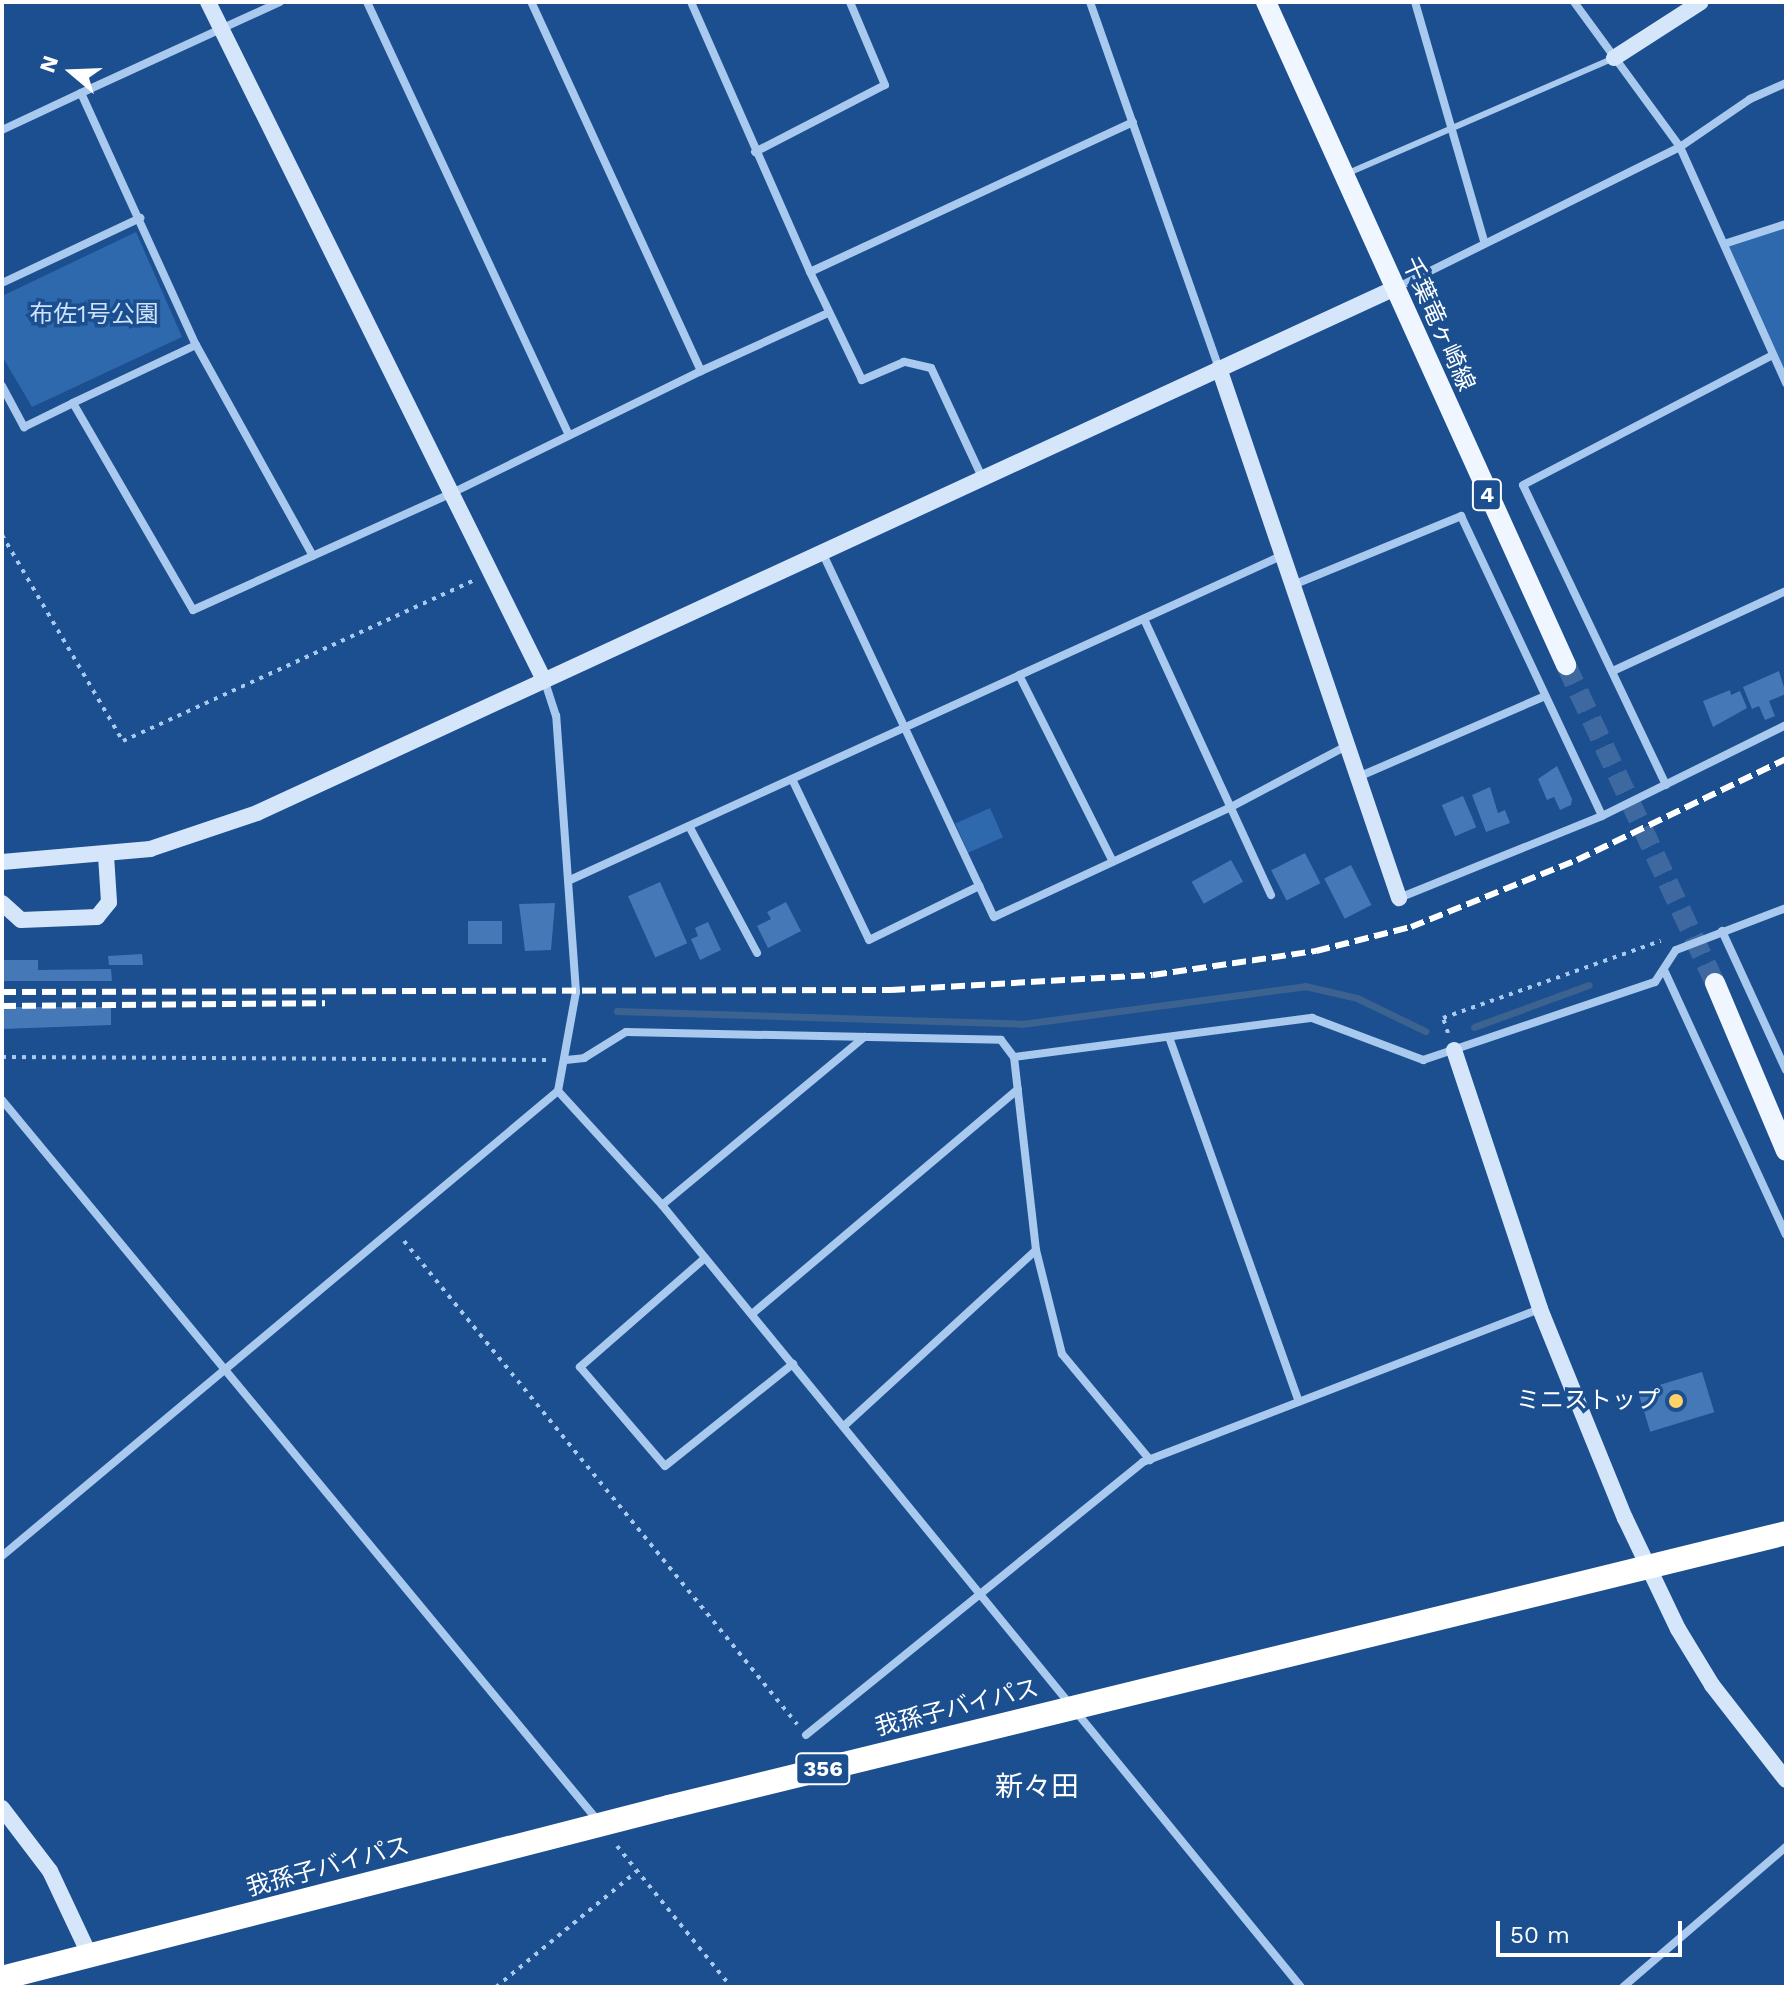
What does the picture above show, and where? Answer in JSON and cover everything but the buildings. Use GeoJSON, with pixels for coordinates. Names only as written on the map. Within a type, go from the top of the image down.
{"type":"FeatureCollection","features":[{"type":"Feature","properties":{"kind":"highway","name":"356"},"geometry":{"type":"LineString","coordinates":[[1646,1564],[1786,1533]]}},
{"type":"Feature","properties":{"kind":"highway","name":"我孫子バイパス"},"geometry":{"type":"LineString","coordinates":[[2,1978],[1646,1564]]}},
{"type":"Feature","properties":{"kind":"main road","name":"千葉竜ヶ崎線"},"geometry":{"type":"LineString","coordinates":[[1266,2],[1393,289],[1566,665]]}},
{"type":"Feature","properties":{"kind":"main road"},"geometry":{"type":"LineString","coordinates":[[1715,983],[1786,1151]]}},
{"type":"Feature","properties":{"kind":"street"},"geometry":{"type":"LineString","coordinates":[[2,1556],[558,1091],[574,1014],[570,880],[556,716],[544,680],[208,2]]}},
{"type":"Feature","properties":{"kind":"street"},"geometry":{"type":"LineString","coordinates":[[2,130],[280,2]]}},
{"type":"Feature","properties":{"kind":"street"},"geometry":{"type":"LineString","coordinates":[[367,2],[569,435]]}},
{"type":"Feature","properties":{"kind":"street"},"geometry":{"type":"LineString","coordinates":[[531,2],[701,371]]}},
{"type":"Feature","properties":{"kind":"street"},"geometry":{"type":"LineString","coordinates":[[691,2],[755,152],[862,380],[904,362],[931,368],[981,475]]}},
{"type":"Feature","properties":{"kind":"street"},"geometry":{"type":"LineString","coordinates":[[755,152],[885,85],[850,2]]}},
{"type":"Feature","properties":{"kind":"street"},"geometry":{"type":"LineString","coordinates":[[1090,2],[1219,368],[1399,898],[1602,816],[1786,725]]}},
{"type":"Feature","properties":{"kind":"street"},"geometry":{"type":"LineString","coordinates":[[1415,2],[1484,241]]}},
{"type":"Feature","properties":{"kind":"street"},"geometry":{"type":"LineString","coordinates":[[1574,2],[1680,147],[1727,243],[1771,356],[1786,383]]}},
{"type":"Feature","properties":{"kind":"street"},"geometry":{"type":"LineString","coordinates":[[1614,58],[1701,2]]}},
{"type":"Feature","properties":{"kind":"street"},"geometry":{"type":"LineString","coordinates":[[2,862],[106,855],[187,840],[257,813],[981,475],[1393,289],[1484,241],[1680,147],[1750,99],[1786,83]]}},
{"type":"Feature","properties":{"kind":"street"},"geometry":{"type":"LineString","coordinates":[[81,93],[196,345],[313,556]]}},
{"type":"Feature","properties":{"kind":"street"},"geometry":{"type":"LineString","coordinates":[[810,272],[1133,122]]}},
{"type":"Feature","properties":{"kind":"street"},"geometry":{"type":"LineString","coordinates":[[2,283],[140,218]]}},
{"type":"Feature","properties":{"kind":"street"},"geometry":{"type":"LineString","coordinates":[[1727,243],[1786,224]]}},
{"type":"Feature","properties":{"kind":"street"},"geometry":{"type":"LineString","coordinates":[[73,403],[193,610],[452,493],[701,371],[828,313]]}},
{"type":"Feature","properties":{"kind":"street"},"geometry":{"type":"LineString","coordinates":[[2,386],[24,427],[196,345]]}},
{"type":"Feature","properties":{"kind":"street"},"geometry":{"type":"LineString","coordinates":[[1666,785],[1615,670],[1597,645],[1523,485],[1771,356]]}},
{"type":"Feature","properties":{"kind":"street"},"geometry":{"type":"LineString","coordinates":[[1292,585],[1461,516],[1602,816]]}},
{"type":"Feature","properties":{"kind":"street"},"geometry":{"type":"LineString","coordinates":[[820,550],[994,917],[1231,807],[1346,746]]}},
{"type":"Feature","properties":{"kind":"street"},"geometry":{"type":"LineString","coordinates":[[570,880],[1281,556]]}},
{"type":"Feature","properties":{"kind":"street"},"geometry":{"type":"LineString","coordinates":[[1615,670],[1786,591]]}},
{"type":"Feature","properties":{"kind":"street"},"geometry":{"type":"LineString","coordinates":[[1144,619],[1271,895]]}},
{"type":"Feature","properties":{"kind":"street"},"geometry":{"type":"LineString","coordinates":[[1019,675],[1113,862]]}},
{"type":"Feature","properties":{"kind":"street"},"geometry":{"type":"LineString","coordinates":[[1357,778],[1545,696]]}},
{"type":"Feature","properties":{"kind":"street"},"geometry":{"type":"LineString","coordinates":[[792,779],[869,940],[979,886]]}},
{"type":"Feature","properties":{"kind":"street"},"geometry":{"type":"LineString","coordinates":[[689,826],[757,953]]}},
{"type":"Feature","properties":{"kind":"street"},"geometry":{"type":"LineString","coordinates":[[2,903],[21,920],[97,917],[109,902],[106,855]]}},
{"type":"Feature","properties":{"kind":"street"},"geometry":{"type":"LineString","coordinates":[[1014,1057],[1312,1018],[1423,1060],[1655,982],[1665,972],[1676,950],[1786,908]]}},
{"type":"Feature","properties":{"kind":"street"},"geometry":{"type":"LineString","coordinates":[[1722,931],[1786,1070]]}},
{"type":"Feature","properties":{"kind":"street"},"geometry":{"type":"LineString","coordinates":[[1665,972],[1786,1235]]}},
{"type":"Feature","properties":{"kind":"street"},"geometry":{"type":"LineString","coordinates":[[566,1060],[584,1058],[626,1032],[1001,1040],[1014,1057],[1036,1250],[1062,1354],[1150,1460]]}},
{"type":"Feature","properties":{"kind":"street"},"geometry":{"type":"LineString","coordinates":[[662,1205],[864,1037]]}},
{"type":"Feature","properties":{"kind":"street"},"geometry":{"type":"LineString","coordinates":[[1169,1037],[1299,1402]]}},
{"type":"Feature","properties":{"kind":"street"},"geometry":{"type":"LineString","coordinates":[[1454,1050],[1540,1309],[1646,1564],[1712,1685],[1786,1780]]}},
{"type":"Feature","properties":{"kind":"street"},"geometry":{"type":"LineString","coordinates":[[752,1314],[1018,1089]]}},
{"type":"Feature","properties":{"kind":"street"},"geometry":{"type":"LineString","coordinates":[[558,1091],[662,1205],[844,1426],[1069,1709],[1301,1987]]}},
{"type":"Feature","properties":{"kind":"street"},"geometry":{"type":"LineString","coordinates":[[2,1100],[601,1825]]}},
{"type":"Feature","properties":{"kind":"street"},"geometry":{"type":"LineString","coordinates":[[844,1426],[1036,1250]]}},
{"type":"Feature","properties":{"kind":"street"},"geometry":{"type":"LineString","coordinates":[[705,1258],[580,1367],[665,1466],[793,1364]]}},
{"type":"Feature","properties":{"kind":"street"},"geometry":{"type":"LineString","coordinates":[[806,1735],[976,1594],[1150,1460],[1540,1309]]}},
{"type":"Feature","properties":{"kind":"street"},"geometry":{"type":"LineString","coordinates":[[2,1808],[50,1871],[91,1958]]}},
{"type":"Feature","properties":{"kind":"street"},"geometry":{"type":"LineString","coordinates":[[1623,1987],[1786,1847]]}},
{"type":"Feature","properties":{"kind":"lane"},"geometry":{"type":"LineString","coordinates":[[1343,175],[1453,132],[1614,58]]}},
{"type":"Feature","properties":{"kind":"path"},"geometry":{"type":"LineString","coordinates":[[2,535],[123,741],[491,573]]}},
{"type":"Feature","properties":{"kind":"path"},"geometry":{"type":"LineString","coordinates":[[1454,1050],[1443,1018],[1663,940]]}},
{"type":"Feature","properties":{"kind":"path"},"geometry":{"type":"LineString","coordinates":[[2,1057],[566,1060]]}},
{"type":"Feature","properties":{"kind":"path"},"geometry":{"type":"LineString","coordinates":[[395,1229],[806,1735]]}},
{"type":"Feature","properties":{"kind":"path"},"geometry":{"type":"LineString","coordinates":[[601,1825],[731,1987]]}},
{"type":"Feature","properties":{"kind":"path"},"geometry":{"type":"LineString","coordinates":[[496,1987],[636,1872]]}},
{"type":"Feature","properties":{"kind":"green space"},"geometry":{"type":"Polygon","coordinates":[[[1786,224],[1786,383],[1727,243],[1786,224]]]}},
{"type":"Feature","properties":{"kind":"green space","name":"布佐1号公園"},"geometry":{"type":"Polygon","coordinates":[[[136,232],[182,337],[32,407],[2,356],[2,296],[136,232]]]}},
{"type":"Feature","properties":{"kind":"green space"},"geometry":{"type":"Polygon","coordinates":[[[990,808],[1003,837],[968,853],[955,823],[990,808]]]}},
{"type":"Feature","properties":{"kind":"waterway"},"geometry":{"type":"LineString","coordinates":[[1474,1027],[1589,985]]}},
{"type":"Feature","properties":{"kind":"waterway"},"geometry":{"type":"LineString","coordinates":[[617,1011],[1022,1024],[1305,986],[1357,998],[1425,1031]]}},
{"type":"Feature","properties":{"kind":"tunnel"},"geometry":{"type":"LineString","coordinates":[[1566,665],[1715,983]]}},
{"type":"Feature","properties":{"kind":"railway"},"geometry":{"type":"LineString","coordinates":[[2,992],[891,990],[1153,975],[1316,951],[1411,927],[1577,860],[1786,759]]}},
{"type":"Feature","properties":{"kind":"railway"},"geometry":{"type":"LineString","coordinates":[[2,1006],[325,1003]]}},
{"type":"Feature","properties":{"kind":"place","name":"ミニストップ"},"geometry":{"type":"Point","coordinates":[1676,1401]}},
{"type":"Feature","properties":{"kind":"district","name":"新々田"},"geometry":{"type":"Point","coordinates":[1037,1787]}}]}
